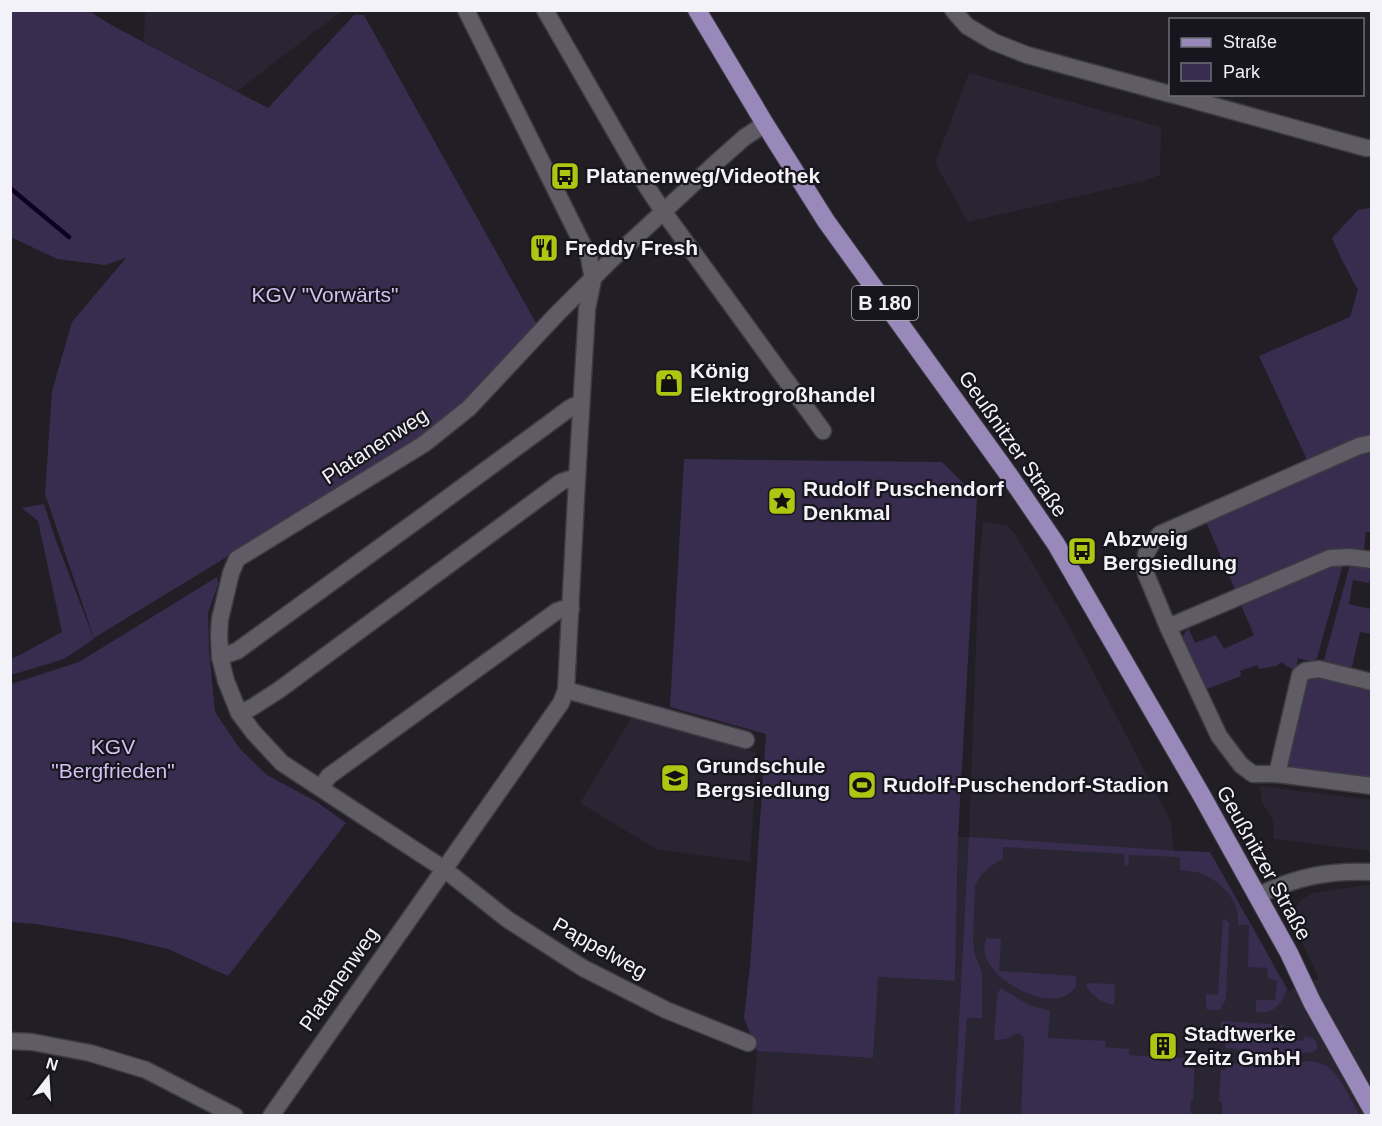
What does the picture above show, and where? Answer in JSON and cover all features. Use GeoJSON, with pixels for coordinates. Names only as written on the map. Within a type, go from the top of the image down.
{"type":"FeatureCollection","features":[{"type":"Feature","properties":{"kind":"main road","name":"Geußnitzer Straße"},"geometry":{"type":"LineString","coordinates":[[697,10],[826,221],[1056,544],[1160,722],[1289,953],[1312,1002],[1371,1109]]}},
{"type":"Feature","properties":{"kind":"street","name":"Platanenweg"},"geometry":{"type":"LineString","coordinates":[[271,1116],[561,703],[566,690],[571,609],[569,481],[581,406],[587,309],[592,280],[589,257],[466,10]]}},
{"type":"Feature","properties":{"kind":"street"},"geometry":{"type":"LineString","coordinates":[[544,10],[647,187],[823,430]]}},
{"type":"Feature","properties":{"kind":"street"},"geometry":{"type":"LineString","coordinates":[[953,10],[967,26],[994,42],[1027,55],[1169,93]]}},
{"type":"Feature","properties":{"kind":"street"},"geometry":{"type":"LineString","coordinates":[[1178,96],[1371,148]]}},
{"type":"Feature","properties":{"kind":"street","name":"Platanenweg"},"geometry":{"type":"LineString","coordinates":[[444,869],[282,763],[254,734],[239,713],[226,681],[220,657],[219,634],[220,619],[231,573],[237,559],[424,444],[469,408],[611,260],[745,137],[765,124]]}},
{"type":"Feature","properties":{"kind":"street"},"geometry":{"type":"LineString","coordinates":[[220,657],[237,651],[570,408],[576,405],[581,406]]}},
{"type":"Feature","properties":{"kind":"street"},"geometry":{"type":"LineString","coordinates":[[1371,443],[1359,446],[1160,534],[1146,554],[1146,574],[1168,627],[1219,736],[1241,765],[1254,774],[1277,774],[1371,786]]}},
{"type":"Feature","properties":{"kind":"street"},"geometry":{"type":"LineString","coordinates":[[239,713],[279,690],[569,481]]}},
{"type":"Feature","properties":{"kind":"street"},"geometry":{"type":"LineString","coordinates":[[1168,627],[1330,558],[1349,557],[1371,560]]}},
{"type":"Feature","properties":{"kind":"street"},"geometry":{"type":"LineString","coordinates":[[321,787],[329,776],[556,611],[571,609]]}},
{"type":"Feature","properties":{"kind":"street"},"geometry":{"type":"LineString","coordinates":[[1277,774],[1300,675],[1305,671],[1318,669],[1371,682]]}},
{"type":"Feature","properties":{"kind":"street"},"geometry":{"type":"LineString","coordinates":[[566,690],[746,740]]}},
{"type":"Feature","properties":{"kind":"street","name":"Pappelweg"},"geometry":{"type":"LineString","coordinates":[[444,869],[507,919],[583,968],[666,1010],[748,1043]]}},
{"type":"Feature","properties":{"kind":"street"},"geometry":{"type":"LineString","coordinates":[[1257,896],[1286,883],[1312,875],[1344,871],[1371,872]]}},
{"type":"Feature","properties":{"kind":"street"},"geometry":{"type":"LineString","coordinates":[[10,1041],[33,1042],[90,1053],[146,1070],[236,1116]]}},
{"type":"Feature","properties":{"kind":"shaded area"},"geometry":{"type":"Polygon","coordinates":[[[145,11],[342,11],[237,91],[144,42],[145,11]]]}},
{"type":"Feature","properties":{"kind":"shaded area"},"geometry":{"type":"Polygon","coordinates":[[[969,73],[1161,127],[1160,175],[1144,181],[968,222],[935,163],[969,73]]]}},
{"type":"Feature","properties":{"kind":"shaded area"},"geometry":{"type":"Polygon","coordinates":[[[983,522],[1007,525],[1015,534],[1070,627],[1149,779],[1171,823],[1174,851],[1210,852],[1289,991],[1319,978],[1291,920],[1294,909],[1301,900],[1313,893],[1371,885],[1371,1115],[778,1116],[752,1114],[757,1051],[873,1058],[877,977],[955,981],[958,837],[969,837],[979,564],[983,522]]]}},
{"type":"Feature","properties":{"kind":"shaded area","name":"Grundschule Bergsiedlung"},"geometry":{"type":"Polygon","coordinates":[[[632,717],[757,753],[750,862],[656,849],[580,803],[632,717]]]}},
{"type":"Feature","properties":{"kind":"shaded area"},"geometry":{"type":"Polygon","coordinates":[[[1260,786],[1371,800],[1371,851],[1274,839],[1273,820],[1262,802],[1260,786]]]}},
{"type":"Feature","properties":{"kind":"green space","name":"KGV \"Vorwärts\""},"geometry":{"type":"Polygon","coordinates":[[[11,11],[89,11],[268,108],[354,15],[364,15],[537,325],[466,400],[413,443],[94,638],[45,494],[52,391],[72,322],[126,258],[105,265],[57,259],[11,237],[11,11]]]}},
{"type":"Feature","properties":{"kind":"green space"},"geometry":{"type":"Polygon","coordinates":[[[1371,208],[1371,438],[1351,441],[1307,460],[1259,356],[1350,317],[1358,290],[1332,238],[1358,210],[1371,208]]]}},
{"type":"Feature","properties":{"kind":"green space"},"geometry":{"type":"Polygon","coordinates":[[[1371,450],[1371,532],[1366,532],[1364,549],[1329,551],[1237,594],[1206,522],[1344,459],[1371,450]]]}},
{"type":"Feature","properties":{"kind":"green space","name":"Rudolf-Puschendorf-Stadion"},"geometry":{"type":"Polygon","coordinates":[[[684,459],[942,462],[977,497],[958,837],[955,981],[878,977],[873,1058],[757,1051],[744,1018],[750,966],[766,734],[670,707],[684,459]]]}},
{"type":"Feature","properties":{"kind":"green space"},"geometry":{"type":"Polygon","coordinates":[[[44,504],[94,639],[64,659],[11,675],[11,659],[62,632],[38,521],[22,508],[44,504]]]}},
{"type":"Feature","properties":{"kind":"green space"},"geometry":{"type":"Polygon","coordinates":[[[1342,562],[1317,658],[1313,662],[1298,658],[1296,670],[1282,662],[1276,666],[1259,669],[1257,665],[1240,671],[1241,676],[1204,690],[1182,640],[1185,632],[1189,629],[1195,643],[1216,635],[1224,649],[1254,635],[1241,605],[1328,565],[1342,562]]]}},
{"type":"Feature","properties":{"kind":"green space"},"geometry":{"type":"Polygon","coordinates":[[[1350,565],[1371,567],[1369,583],[1353,580],[1349,604],[1371,609],[1371,634],[1360,632],[1351,671],[1325,665],[1324,660],[1350,565]]]}},
{"type":"Feature","properties":{"kind":"green space","name":"KGV \"Bergfrieden\""},"geometry":{"type":"Polygon","coordinates":[[[217,577],[218,584],[208,613],[215,712],[240,749],[267,775],[317,802],[346,823],[228,976],[168,949],[117,937],[11,922],[11,684],[79,662],[217,577]]]}},
{"type":"Feature","properties":{"kind":"green space"},"geometry":{"type":"Polygon","coordinates":[[[1315,676],[1371,689],[1371,780],[1293,769],[1288,764],[1304,682],[1308,677],[1315,676]]]}},
{"type":"Feature","properties":{"kind":"green space"},"geometry":{"type":"Polygon","coordinates":[[[969,837],[1210,852],[1287,989],[1272,1010],[1256,1012],[1256,1000],[1275,1000],[1277,981],[1268,978],[1267,968],[1248,967],[1249,925],[1238,925],[1237,910],[1228,892],[1218,883],[1198,872],[1180,870],[1180,857],[1129,855],[1128,865],[1125,865],[1124,854],[1003,847],[1003,859],[986,870],[975,886],[973,942],[975,955],[982,972],[982,1018],[967,1018],[960,1115],[954,1115],[969,837]]]}},
{"type":"Feature","properties":{"kind":"green space"},"geometry":{"type":"Polygon","coordinates":[[[1223,919],[1229,923],[1226,999],[1220,1010],[1208,1010],[1206,994],[1218,995],[1223,919]]]}},
{"type":"Feature","properties":{"kind":"green space"},"geometry":{"type":"Polygon","coordinates":[[[987,938],[1001,939],[999,971],[1076,976],[1076,987],[1065,996],[1053,999],[1024,992],[1009,984],[988,962],[984,950],[987,938]]]}},
{"type":"Feature","properties":{"kind":"green space"},"geometry":{"type":"Polygon","coordinates":[[[1087,983],[1115,984],[1114,1005],[1095,997],[1087,988],[1087,983]]]}},
{"type":"Feature","properties":{"kind":"green space"},"geometry":{"type":"Polygon","coordinates":[[[1001,988],[1029,1005],[1050,1011],[1048,1038],[1106,1041],[1105,1047],[1129,1049],[1129,1055],[1160,1057],[1161,1061],[1171,1062],[1172,1057],[1195,1059],[1193,1100],[1191,1100],[1190,1112],[1193,1115],[1021,1115],[1023,1037],[1018,1033],[1006,1039],[994,1040],[997,994],[1001,988]]]}},
{"type":"Feature","properties":{"kind":"green space"},"geometry":{"type":"Polygon","coordinates":[[[1221,1021],[1283,1025],[1281,1039],[1303,1041],[1305,1036],[1316,1041],[1317,1049],[1313,1052],[1263,1060],[1252,1058],[1237,1049],[1226,1048],[1226,1031],[1220,1030],[1221,1021]]]}},
{"type":"Feature","properties":{"kind":"green space"},"geometry":{"type":"Polygon","coordinates":[[[1310,1061],[1330,1068],[1336,1074],[1360,1115],[1219,1115],[1222,1114],[1222,1102],[1219,1101],[1221,1070],[1226,1070],[1226,1063],[1264,1065],[1310,1061]]]}},
{"type":"Feature","properties":{"kind":"waterway"},"geometry":{"type":"LineString","coordinates":[[10,188],[69,237]]}},
{"type":"Feature","properties":{"kind":"place","name":"Platanenweg/Videothek"},"geometry":{"type":"Point","coordinates":[565,176]}},
{"type":"Feature","properties":{"kind":"place","name":"Freddy Fresh"},"geometry":{"type":"Point","coordinates":[544,248]}},
{"type":"Feature","properties":{"kind":"place","name":"König Elektrogroßhandel"},"geometry":{"type":"Point","coordinates":[669,383]}},
{"type":"Feature","properties":{"kind":"place","name":"Rudolf Puschendorf Denkmal"},"geometry":{"type":"Point","coordinates":[782,501]}},
{"type":"Feature","properties":{"kind":"place","name":"Abzweig Bergsiedlung"},"geometry":{"type":"Point","coordinates":[1082,551]}},
{"type":"Feature","properties":{"kind":"place","name":"Grundschule Bergsiedlung"},"geometry":{"type":"Point","coordinates":[675,778]}},
{"type":"Feature","properties":{"kind":"place","name":"Rudolf-Puschendorf-Stadion"},"geometry":{"type":"Point","coordinates":[862,785]}},
{"type":"Feature","properties":{"kind":"place","name":"Stadtwerke Zeitz GmbH"},"geometry":{"type":"Point","coordinates":[1163,1046]}}]}
